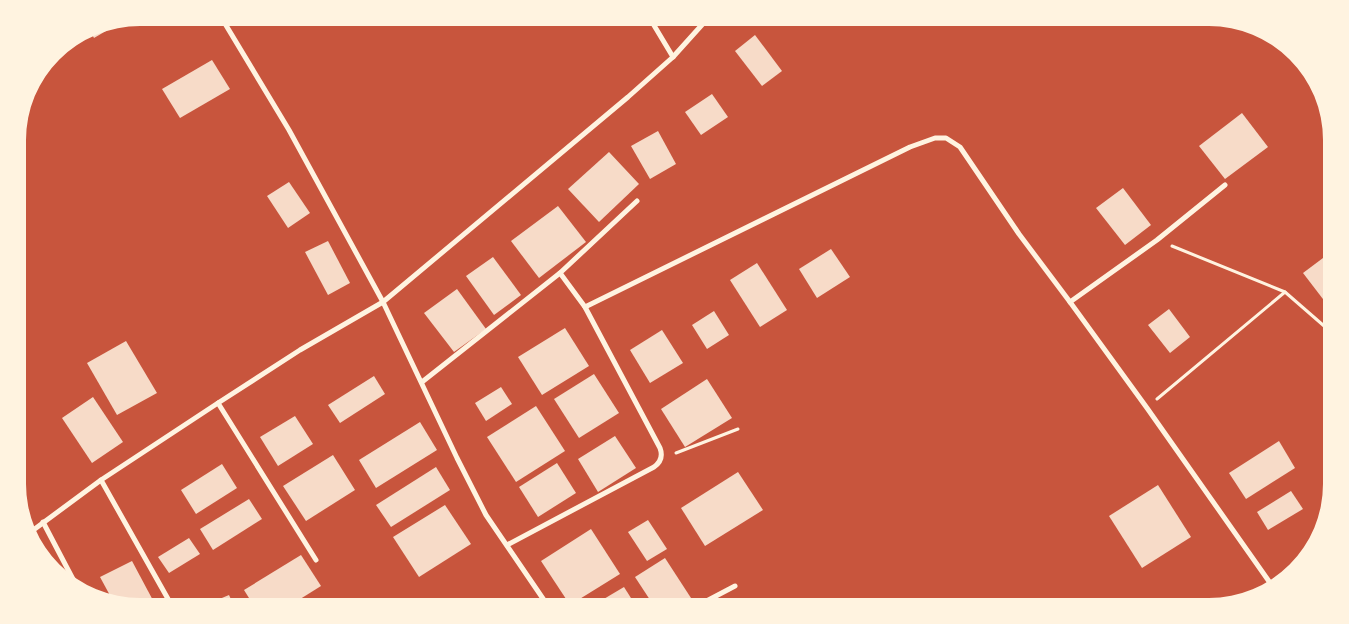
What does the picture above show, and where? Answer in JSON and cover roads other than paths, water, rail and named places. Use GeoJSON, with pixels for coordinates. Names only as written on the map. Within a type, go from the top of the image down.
{"type":"FeatureCollection","features":[{"type":"Feature","properties":{"kind":"street"},"geometry":{"type":"LineString","coordinates":[[227,26],[289,130],[383,302],[456,458],[486,515],[543,598]]}},
{"type":"Feature","properties":{"kind":"street"},"geometry":{"type":"LineString","coordinates":[[654,26],[673,57]]}},
{"type":"Feature","properties":{"kind":"street"},"geometry":{"type":"LineString","coordinates":[[36,528],[101,480],[218,403],[300,350],[383,302],[628,97],[673,57],[702,26]]}},
{"type":"Feature","properties":{"kind":"street"},"geometry":{"type":"LineString","coordinates":[[584,307],[910,147],[935,138],[946,138],[960,147],[1019,234],[1147,408],[1268,580]]}},
{"type":"Feature","properties":{"kind":"street"},"geometry":{"type":"LineString","coordinates":[[1070,302],[1157,240],[1225,185]]}},
{"type":"Feature","properties":{"kind":"street"},"geometry":{"type":"LineString","coordinates":[[422,382],[560,273],[637,201]]}},
{"type":"Feature","properties":{"kind":"street"},"geometry":{"type":"LineString","coordinates":[[507,545],[654,466],[661,458],[660,448],[584,307],[560,273]]}},
{"type":"Feature","properties":{"kind":"street"},"geometry":{"type":"LineString","coordinates":[[218,403],[316,560]]}},
{"type":"Feature","properties":{"kind":"street"},"geometry":{"type":"LineString","coordinates":[[101,480],[167,598]]}},
{"type":"Feature","properties":{"kind":"street"},"geometry":{"type":"LineString","coordinates":[[43,522],[70,573]]}},
{"type":"Feature","properties":{"kind":"street"},"geometry":{"type":"LineString","coordinates":[[712,598],[735,586]]}}]}
